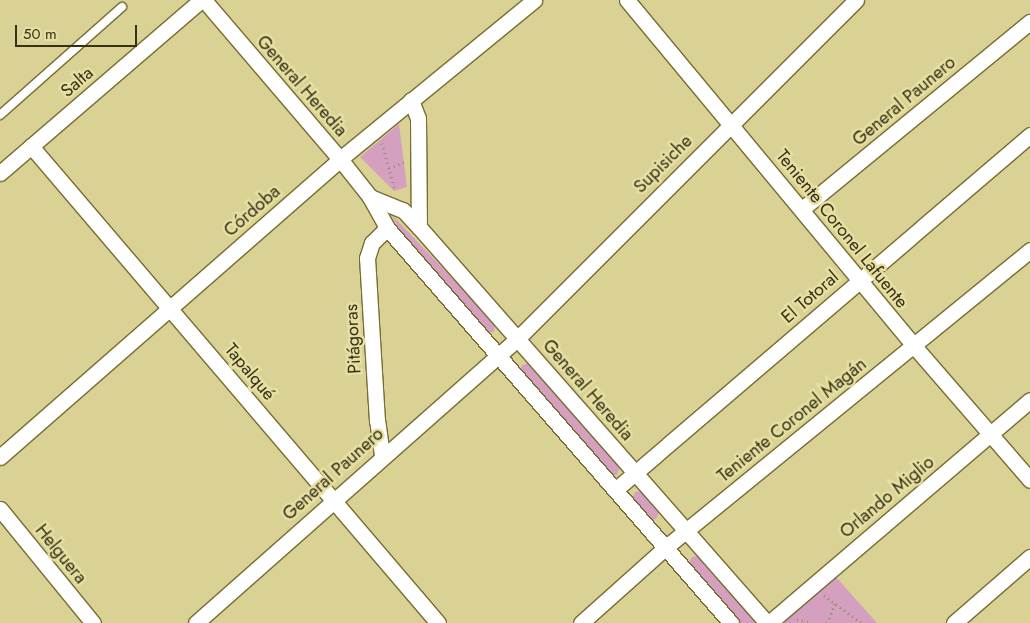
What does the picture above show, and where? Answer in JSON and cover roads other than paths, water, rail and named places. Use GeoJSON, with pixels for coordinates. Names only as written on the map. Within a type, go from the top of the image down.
{"type":"FeatureCollection","features":[{"type":"Feature","properties":{"kind":"street","name":"Salta"},"geometry":{"type":"LineString","coordinates":[[0,173],[203,0]]}},
{"type":"Feature","properties":{"kind":"street","name":"General Heredia"},"geometry":{"type":"LineString","coordinates":[[203,0],[340,159],[370,197],[387,228],[731,623]]}},
{"type":"Feature","properties":{"kind":"street","name":"Córdoba"},"geometry":{"type":"LineString","coordinates":[[0,457],[340,159],[534,0]]}},
{"type":"Feature","properties":{"kind":"street","name":"Teniente Coronel Lafuente"},"geometry":{"type":"LineString","coordinates":[[626,0],[914,346],[1030,480]]}},
{"type":"Feature","properties":{"kind":"street","name":"Supisiche"},"geometry":{"type":"LineString","coordinates":[[498,357],[730,123],[856,0]]}},
{"type":"Feature","properties":{"kind":"street","name":"General Paunero"},"geometry":{"type":"LineString","coordinates":[[802,210],[1030,22]]}},
{"type":"Feature","properties":{"kind":"street"},"geometry":{"type":"LineString","coordinates":[[411,100],[418,118],[419,226]]}},
{"type":"Feature","properties":{"kind":"street","name":"El Totoral"},"geometry":{"type":"LineString","coordinates":[[615,490],[1030,134]]}},
{"type":"Feature","properties":{"kind":"street","name":"Tapalqué"},"geometry":{"type":"LineString","coordinates":[[31,146],[438,623]]}},
{"type":"Feature","properties":{"kind":"street","name":"General Heredia"},"geometry":{"type":"LineString","coordinates":[[370,197],[400,209],[419,226],[768,623]]}},
{"type":"Feature","properties":{"kind":"street","name":"Pitágoras"},"geometry":{"type":"LineString","coordinates":[[382,455],[377,422],[367,258],[372,243],[387,228]]}},
{"type":"Feature","properties":{"kind":"street","name":"Teniente Coronel Magán"},"geometry":{"type":"LineString","coordinates":[[581,623],[666,547],[1030,250]]}},
{"type":"Feature","properties":{"kind":"street","name":"General Paunero"},"geometry":{"type":"LineString","coordinates":[[196,623],[382,455],[498,357]]}},
{"type":"Feature","properties":{"kind":"street","name":"Orlando Miglio"},"geometry":{"type":"LineString","coordinates":[[768,623],[1030,400]]}},
{"type":"Feature","properties":{"kind":"street","name":"Helguera"},"geometry":{"type":"LineString","coordinates":[[0,509],[93,623]]}},
{"type":"Feature","properties":{"kind":"street"},"geometry":{"type":"LineString","coordinates":[[954,623],[1030,558]]}},
{"type":"Feature","properties":{"kind":"lane"},"geometry":{"type":"LineString","coordinates":[[0,115],[122,7]]}}]}
